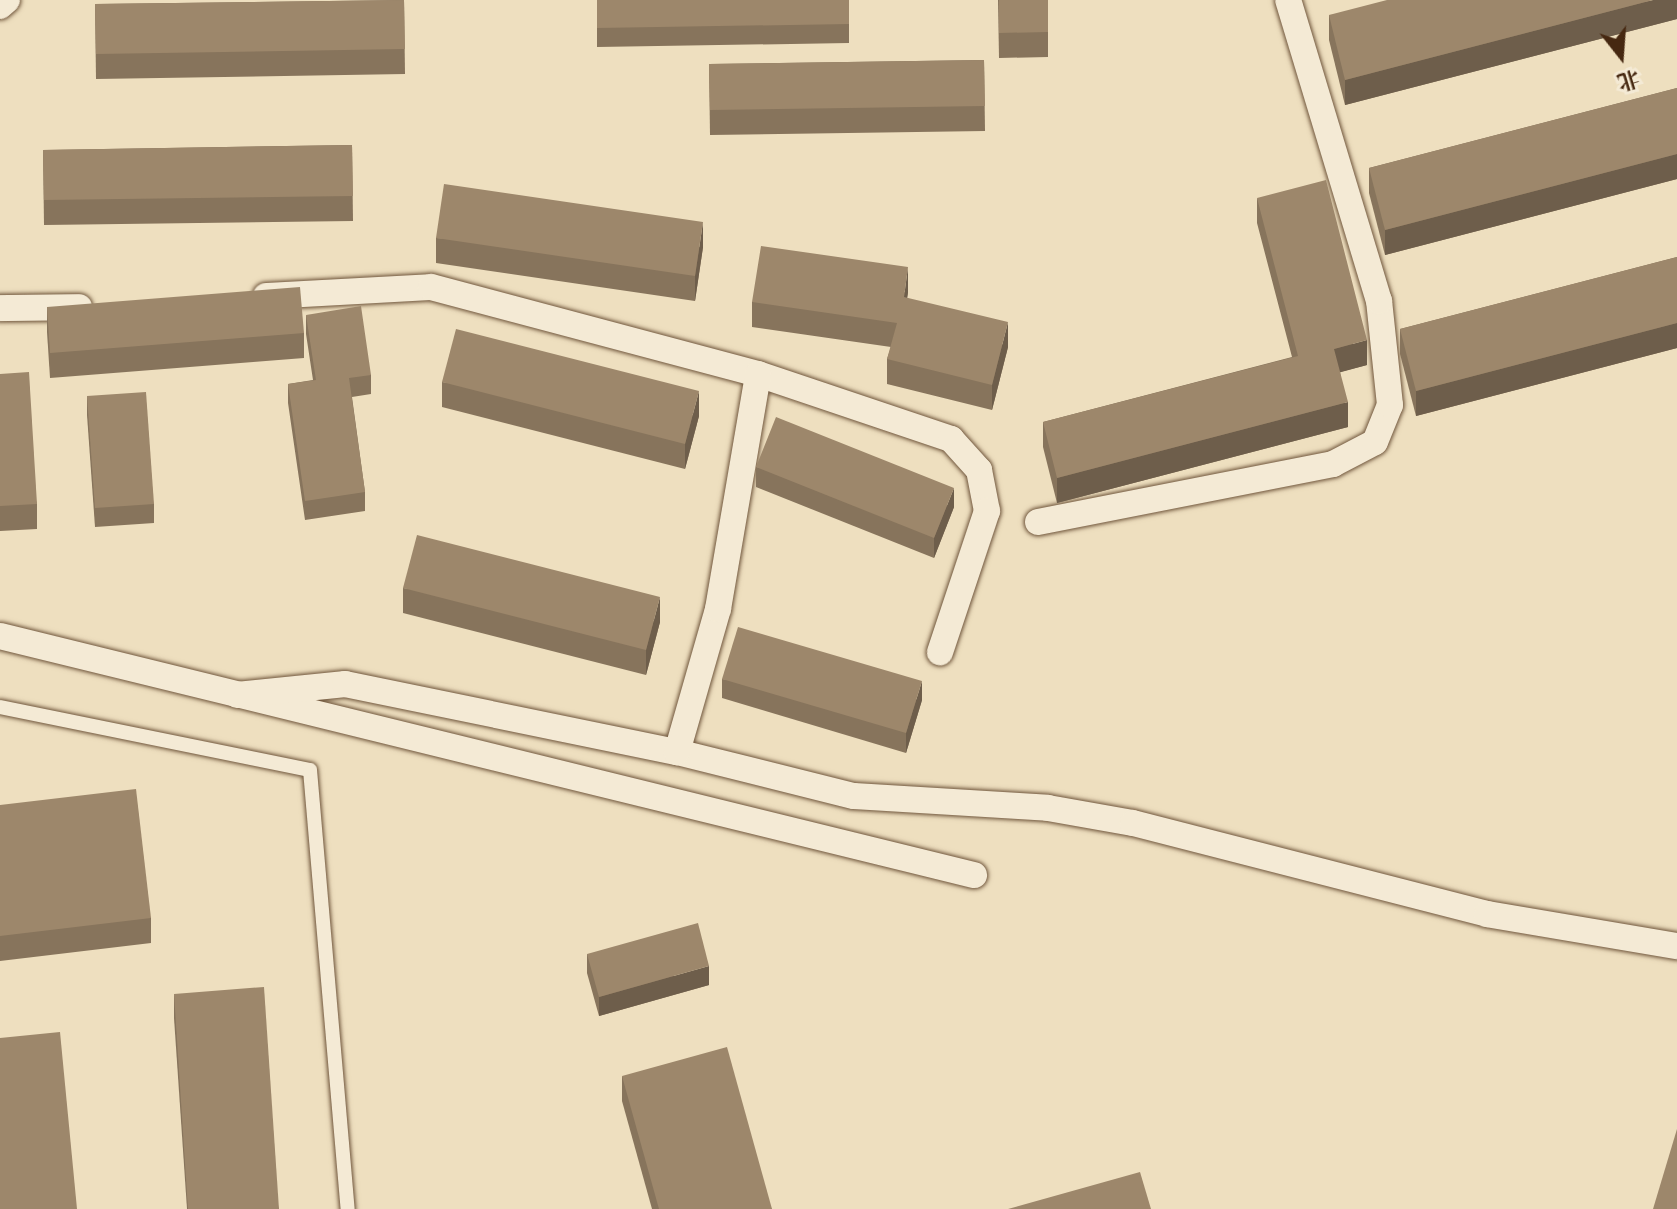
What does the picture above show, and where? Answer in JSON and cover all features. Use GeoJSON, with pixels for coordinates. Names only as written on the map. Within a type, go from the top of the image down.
{"type":"FeatureCollection","features":[{"type":"Feature","properties":{"kind":"street"},"geometry":{"type":"LineString","coordinates":[[0,6],[7,0]]}},
{"type":"Feature","properties":{"kind":"street"},"geometry":{"type":"LineString","coordinates":[[1038,522],[1333,464],[1375,442],[1390,405],[1379,301],[1288,0]]}},
{"type":"Feature","properties":{"kind":"street"},"geometry":{"type":"LineString","coordinates":[[241,297],[431,287],[758,374],[951,439],[979,470],[987,511],[940,652]]}},
{"type":"Feature","properties":{"kind":"street"},"geometry":{"type":"LineString","coordinates":[[0,308],[99,306]]}},
{"type":"Feature","properties":{"kind":"street"},"geometry":{"type":"LineString","coordinates":[[677,752],[718,609],[758,374]]}},
{"type":"Feature","properties":{"kind":"street"},"geometry":{"type":"LineString","coordinates":[[0,636],[974,875]]}},
{"type":"Feature","properties":{"kind":"street"},"geometry":{"type":"LineString","coordinates":[[237,695],[345,684],[677,752],[854,796],[1048,808],[1133,823],[1487,914],[1677,946]]}},
{"type":"Feature","properties":{"kind":"lane"},"geometry":{"type":"LineString","coordinates":[[0,707],[310,770],[348,1209]]}},
{"type":"Feature","properties":{"kind":"building"},"geometry":{"type":"Polygon","coordinates":[[[404,0],[405,49],[96,54],[95,4],[404,0]]]}},
{"type":"Feature","properties":{"kind":"building"},"geometry":{"type":"Polygon","coordinates":[[[597,0],[849,0],[849,24],[597,28],[597,0]]]}},
{"type":"Feature","properties":{"kind":"building"},"geometry":{"type":"Polygon","coordinates":[[[999,0],[1048,0],[1048,32],[999,33],[999,0]]]}},
{"type":"Feature","properties":{"kind":"building"},"geometry":{"type":"Polygon","coordinates":[[[1387,0],[1653,0],[1345,80],[1329,15],[1387,0]]]}},
{"type":"Feature","properties":{"kind":"building"},"geometry":{"type":"Polygon","coordinates":[[[984,60],[985,106],[710,110],[709,64],[984,60]]]}},
{"type":"Feature","properties":{"kind":"building"},"geometry":{"type":"Polygon","coordinates":[[[1677,88],[1677,154],[1385,230],[1369,168],[1677,88]]]}},
{"type":"Feature","properties":{"kind":"building"},"geometry":{"type":"Polygon","coordinates":[[[352,145],[353,196],[44,200],[43,150],[352,145]]]}},
{"type":"Feature","properties":{"kind":"building"},"geometry":{"type":"Polygon","coordinates":[[[1326,180],[1367,340],[1334,349],[1348,402],[1057,478],[1043,422],[1298,356],[1257,198],[1326,180]]]}},
{"type":"Feature","properties":{"kind":"building"},"geometry":{"type":"Polygon","coordinates":[[[444,184],[703,222],[695,276],[436,238],[444,184]]]}},
{"type":"Feature","properties":{"kind":"building"},"geometry":{"type":"Polygon","coordinates":[[[761,246],[908,267],[904,297],[1008,322],[992,385],[887,359],[897,323],[752,302],[761,246]]]}},
{"type":"Feature","properties":{"kind":"building"},"geometry":{"type":"Polygon","coordinates":[[[1677,257],[1677,323],[1416,391],[1400,329],[1677,257]]]}},
{"type":"Feature","properties":{"kind":"building"},"geometry":{"type":"Polygon","coordinates":[[[300,287],[304,333],[50,353],[47,307],[300,287]]]}},
{"type":"Feature","properties":{"kind":"building"},"geometry":{"type":"Polygon","coordinates":[[[361,306],[371,375],[349,378],[365,492],[305,501],[288,384],[316,380],[306,315],[361,306]]]}},
{"type":"Feature","properties":{"kind":"building"},"geometry":{"type":"Polygon","coordinates":[[[456,329],[699,391],[685,444],[442,382],[456,329]]]}},
{"type":"Feature","properties":{"kind":"building"},"geometry":{"type":"Polygon","coordinates":[[[29,372],[37,504],[0,506],[0,374],[29,372]]]}},
{"type":"Feature","properties":{"kind":"building"},"geometry":{"type":"Polygon","coordinates":[[[146,392],[154,504],[95,508],[87,396],[146,392]]]}},
{"type":"Feature","properties":{"kind":"building"},"geometry":{"type":"Polygon","coordinates":[[[776,417],[954,488],[934,538],[756,467],[776,417]]]}},
{"type":"Feature","properties":{"kind":"building"},"geometry":{"type":"Polygon","coordinates":[[[417,535],[660,597],[646,650],[403,588],[417,535]]]}},
{"type":"Feature","properties":{"kind":"building"},"geometry":{"type":"Polygon","coordinates":[[[738,627],[922,681],[906,733],[722,679],[738,627]]]}},
{"type":"Feature","properties":{"kind":"building"},"geometry":{"type":"Polygon","coordinates":[[[136,789],[151,918],[0,936],[0,805],[136,789]]]}},
{"type":"Feature","properties":{"kind":"building"},"geometry":{"type":"Polygon","coordinates":[[[698,923],[709,966],[599,997],[587,954],[698,923]]]}},
{"type":"Feature","properties":{"kind":"building"},"geometry":{"type":"Polygon","coordinates":[[[264,987],[279,1209],[188,1209],[174,994],[264,987]]]}},
{"type":"Feature","properties":{"kind":"building"},"geometry":{"type":"Polygon","coordinates":[[[60,1032],[77,1209],[0,1209],[0,1038],[60,1032]]]}},
{"type":"Feature","properties":{"kind":"building"},"geometry":{"type":"Polygon","coordinates":[[[727,1047],[772,1209],[659,1209],[622,1076],[727,1047]]]}},
{"type":"Feature","properties":{"kind":"building"},"geometry":{"type":"Polygon","coordinates":[[[1677,1129],[1677,1209],[1653,1209],[1677,1129]]]}},
{"type":"Feature","properties":{"kind":"building"},"geometry":{"type":"Polygon","coordinates":[[[1140,1172],[1151,1209],[1008,1209],[1140,1172]]]}}]}
